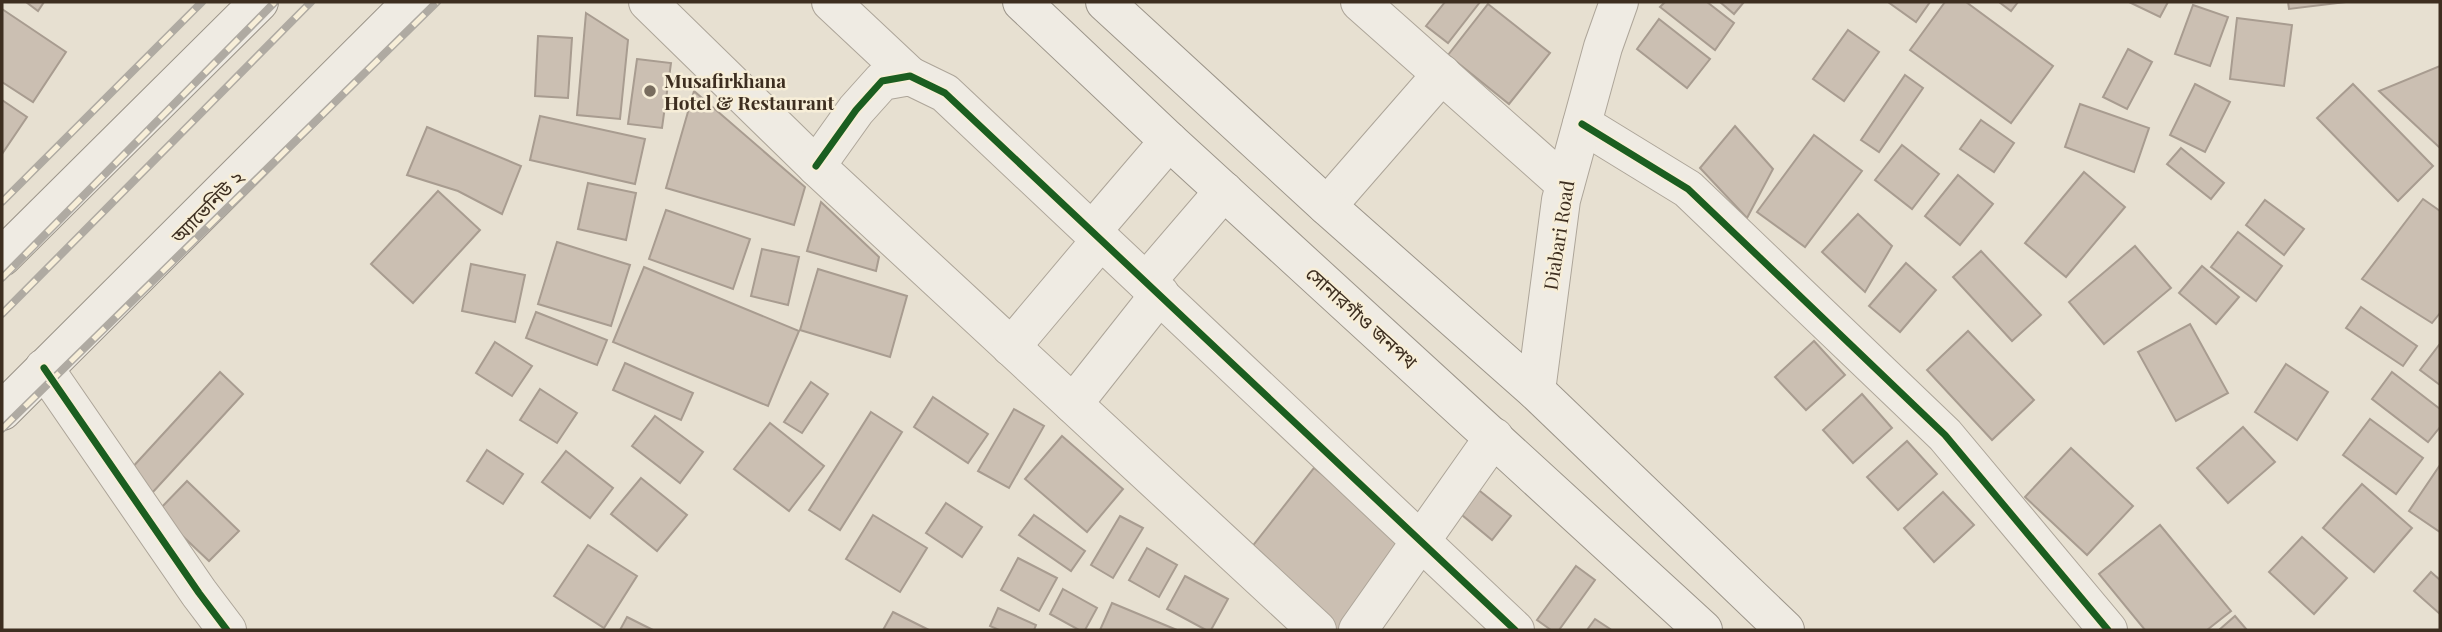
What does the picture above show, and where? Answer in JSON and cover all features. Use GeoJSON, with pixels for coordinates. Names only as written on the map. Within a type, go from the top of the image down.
{"type":"FeatureCollection","features":[{"type":"Feature","properties":{"kind":"street"},"geometry":{"type":"LineString","coordinates":[[2,257],[259,2]]}},
{"type":"Feature","properties":{"kind":"street","name":"অ্যাভেনিউ ২"},"geometry":{"type":"LineString","coordinates":[[2,411],[412,2]]}},
{"type":"Feature","properties":{"kind":"street"},"geometry":{"type":"LineString","coordinates":[[648,2],[816,166],[1317,630]]}},
{"type":"Feature","properties":{"kind":"street"},"geometry":{"type":"LineString","coordinates":[[831,2],[910,76],[945,93],[1515,630]]}},
{"type":"Feature","properties":{"kind":"street","name":"সোনারগাঁও জনপথ"},"geometry":{"type":"LineString","coordinates":[[1022,2],[1169,141],[1700,629]]}},
{"type":"Feature","properties":{"kind":"street"},"geometry":{"type":"LineString","coordinates":[[1105,2],[1327,206],[1536,391],[1785,630]]}},
{"type":"Feature","properties":{"kind":"street"},"geometry":{"type":"LineString","coordinates":[[1360,2],[1565,184]]}},
{"type":"Feature","properties":{"kind":"street","name":"Diabari Road"},"geometry":{"type":"LineString","coordinates":[[1536,391],[1561,200],[1603,47],[1619,2]]}},
{"type":"Feature","properties":{"kind":"street"},"geometry":{"type":"LineString","coordinates":[[1327,206],[1442,74]]}},
{"type":"Feature","properties":{"kind":"street"},"geometry":{"type":"LineString","coordinates":[[816,166],[856,110],[883,81],[910,76]]}},
{"type":"Feature","properties":{"kind":"street"},"geometry":{"type":"LineString","coordinates":[[1583,124],[1688,189],[1945,435],[2108,630]]}},
{"type":"Feature","properties":{"kind":"street"},"geometry":{"type":"LineString","coordinates":[[1011,347],[1169,141]]}},
{"type":"Feature","properties":{"kind":"street"},"geometry":{"type":"LineString","coordinates":[[1073,404],[1224,191]]}},
{"type":"Feature","properties":{"kind":"street"},"geometry":{"type":"LineString","coordinates":[[44,368],[227,630]]}},
{"type":"Feature","properties":{"kind":"street"},"geometry":{"type":"LineString","coordinates":[[1358,630],[1494,437]]}},
{"type":"Feature","properties":{"kind":"street"},"geometry":{"type":"LineString","coordinates":[[1700,629],[1735,583]]}},
{"type":"Feature","properties":{"kind":"building"},"geometry":{"type":"Polygon","coordinates":[[[26,2],[44,2],[38,11],[26,2]]]}},
{"type":"Feature","properties":{"kind":"building"},"geometry":{"type":"Polygon","coordinates":[[[1445,2],[1480,2],[1448,43],[1426,26],[1445,2]]]}},
{"type":"Feature","properties":{"kind":"building"},"geometry":{"type":"Polygon","coordinates":[[[1665,2],[1707,2],[1734,23],[1715,50],[1660,7],[1665,2]]]}},
{"type":"Feature","properties":{"kind":"building"},"geometry":{"type":"Polygon","coordinates":[[[1720,2],[1744,2],[1734,14],[1720,2]]]}},
{"type":"Feature","properties":{"kind":"building"},"geometry":{"type":"Polygon","coordinates":[[[1888,2],[1930,2],[1916,22],[1888,2]]]}},
{"type":"Feature","properties":{"kind":"building"},"geometry":{"type":"Polygon","coordinates":[[[1945,2],[1966,2],[2053,66],[2011,123],[1910,50],[1945,2]]]}},
{"type":"Feature","properties":{"kind":"building"},"geometry":{"type":"Polygon","coordinates":[[[1999,2],[2018,2],[2011,11],[1999,2]]]}},
{"type":"Feature","properties":{"kind":"building"},"geometry":{"type":"Polygon","coordinates":[[[2129,2],[2168,2],[2160,17],[2129,2]]]}},
{"type":"Feature","properties":{"kind":"building"},"geometry":{"type":"Polygon","coordinates":[[[2288,2],[2346,2],[2289,9],[2288,2]]]}},
{"type":"Feature","properties":{"kind":"building"},"geometry":{"type":"Polygon","coordinates":[[[1488,4],[1550,53],[1509,104],[1448,55],[1488,4]]]}},
{"type":"Feature","properties":{"kind":"building"},"geometry":{"type":"Polygon","coordinates":[[[2193,5],[2228,17],[2210,66],[2175,54],[2193,5]]]}},
{"type":"Feature","properties":{"kind":"building"},"geometry":{"type":"Polygon","coordinates":[[[2,9],[66,52],[33,102],[2,82],[2,9]]]}},
{"type":"Feature","properties":{"kind":"building"},"geometry":{"type":"Polygon","coordinates":[[[586,13],[628,40],[620,119],[577,115],[586,13]]]}},
{"type":"Feature","properties":{"kind":"building"},"geometry":{"type":"Polygon","coordinates":[[[2237,18],[2292,25],[2284,86],[2230,79],[2237,18]]]}},
{"type":"Feature","properties":{"kind":"building"},"geometry":{"type":"Polygon","coordinates":[[[1659,19],[1710,59],[1687,88],[1637,49],[1659,19]]]}},
{"type":"Feature","properties":{"kind":"building"},"geometry":{"type":"Polygon","coordinates":[[[1848,30],[1879,52],[1844,101],[1813,79],[1848,30]]]}},
{"type":"Feature","properties":{"kind":"building"},"geometry":{"type":"Polygon","coordinates":[[[538,36],[572,38],[568,98],[535,96],[538,36]]]}},
{"type":"Feature","properties":{"kind":"building"},"geometry":{"type":"Polygon","coordinates":[[[2128,49],[2152,62],[2127,109],[2103,97],[2128,49]]]}},
{"type":"Feature","properties":{"kind":"building"},"geometry":{"type":"Polygon","coordinates":[[[637,59],[671,63],[662,128],[628,124],[637,59]]]}},
{"type":"Feature","properties":{"kind":"building"},"geometry":{"type":"Polygon","coordinates":[[[2440,66],[2440,148],[2379,91],[2440,66]]]}},
{"type":"Feature","properties":{"kind":"building"},"geometry":{"type":"Polygon","coordinates":[[[1905,75],[1923,88],[1879,152],[1861,140],[1905,75]]]}},
{"type":"Feature","properties":{"kind":"building"},"geometry":{"type":"Polygon","coordinates":[[[2195,84],[2230,102],[2205,152],[2170,135],[2195,84]]]}},
{"type":"Feature","properties":{"kind":"building"},"geometry":{"type":"Polygon","coordinates":[[[2353,84],[2433,166],[2398,201],[2317,118],[2353,84]]]}},
{"type":"Feature","properties":{"kind":"building"},"geometry":{"type":"Polygon","coordinates":[[[694,91],[805,187],[794,225],[666,188],[694,91]]]}},
{"type":"Feature","properties":{"kind":"building"},"geometry":{"type":"Polygon","coordinates":[[[2,100],[27,117],[2,154],[2,100]]]}},
{"type":"Feature","properties":{"kind":"building"},"geometry":{"type":"Polygon","coordinates":[[[2080,104],[2149,128],[2134,172],[2065,147],[2080,104]]]}},
{"type":"Feature","properties":{"kind":"building"},"geometry":{"type":"Polygon","coordinates":[[[540,116],[645,139],[635,184],[530,160],[540,116]]]}},
{"type":"Feature","properties":{"kind":"building"},"geometry":{"type":"Polygon","coordinates":[[[1981,120],[2014,143],[1994,172],[1960,149],[1981,120]]]}},
{"type":"Feature","properties":{"kind":"building"},"geometry":{"type":"Polygon","coordinates":[[[1735,126],[1773,169],[1747,218],[1700,168],[1735,126]]]}},
{"type":"Feature","properties":{"kind":"building"},"geometry":{"type":"Polygon","coordinates":[[[427,127],[521,166],[502,214],[458,191],[407,175],[427,127]]]}},
{"type":"Feature","properties":{"kind":"building"},"geometry":{"type":"Polygon","coordinates":[[[1814,135],[1862,171],[1805,247],[1757,212],[1814,135]]]}},
{"type":"Feature","properties":{"kind":"building"},"geometry":{"type":"Polygon","coordinates":[[[1902,145],[1939,174],[1912,209],[1875,180],[1902,145]]]}},
{"type":"Feature","properties":{"kind":"building"},"geometry":{"type":"Polygon","coordinates":[[[2181,148],[2224,183],[2211,199],[2167,164],[2181,148]]]}},
{"type":"Feature","properties":{"kind":"building"},"geometry":{"type":"Polygon","coordinates":[[[2084,172],[2125,207],[2066,277],[2025,243],[2084,172]]]}},
{"type":"Feature","properties":{"kind":"building"},"geometry":{"type":"Polygon","coordinates":[[[1958,175],[1993,204],[1960,245],[1925,216],[1958,175]]]}},
{"type":"Feature","properties":{"kind":"building"},"geometry":{"type":"Polygon","coordinates":[[[588,183],[636,193],[626,240],[578,229],[588,183]]]}},
{"type":"Feature","properties":{"kind":"building"},"geometry":{"type":"Polygon","coordinates":[[[438,191],[480,230],[413,303],[371,264],[438,191]]]}},
{"type":"Feature","properties":{"kind":"building"},"geometry":{"type":"Polygon","coordinates":[[[2423,199],[2440,211],[2440,313],[2432,323],[2362,279],[2423,199]]]}},
{"type":"Feature","properties":{"kind":"building"},"geometry":{"type":"Polygon","coordinates":[[[2265,200],[2304,229],[2284,255],[2246,225],[2265,200]]]}},
{"type":"Feature","properties":{"kind":"building"},"geometry":{"type":"Polygon","coordinates":[[[821,202],[879,257],[876,271],[807,251],[821,202]]]}},
{"type":"Feature","properties":{"kind":"building"},"geometry":{"type":"Polygon","coordinates":[[[666,210],[750,239],[733,289],[649,259],[666,210]]]}},
{"type":"Feature","properties":{"kind":"building"},"geometry":{"type":"Polygon","coordinates":[[[1858,214],[1892,246],[1865,292],[1822,252],[1858,214]]]}},
{"type":"Feature","properties":{"kind":"building"},"geometry":{"type":"Polygon","coordinates":[[[2238,232],[2282,266],[2256,301],[2211,267],[2238,232]]]}},
{"type":"Feature","properties":{"kind":"building"},"geometry":{"type":"Polygon","coordinates":[[[557,242],[630,265],[611,326],[538,304],[557,242]]]}},
{"type":"Feature","properties":{"kind":"building"},"geometry":{"type":"Polygon","coordinates":[[[2135,246],[2171,288],[2104,344],[2069,302],[2135,246]]]}},
{"type":"Feature","properties":{"kind":"building"},"geometry":{"type":"Polygon","coordinates":[[[762,249],[799,257],[788,305],[751,296],[762,249]]]}},
{"type":"Feature","properties":{"kind":"building"},"geometry":{"type":"Polygon","coordinates":[[[1981,251],[2041,315],[2012,341],[1953,277],[1981,251]]]}},
{"type":"Feature","properties":{"kind":"building"},"geometry":{"type":"Polygon","coordinates":[[[1906,263],[1936,290],[1900,332],[1869,306],[1906,263]]]}},
{"type":"Feature","properties":{"kind":"building"},"geometry":{"type":"Polygon","coordinates":[[[471,264],[525,275],[515,322],[462,311],[471,264]]]}},
{"type":"Feature","properties":{"kind":"building"},"geometry":{"type":"Polygon","coordinates":[[[2202,266],[2239,297],[2216,324],[2179,293],[2202,266]]]}},
{"type":"Feature","properties":{"kind":"building"},"geometry":{"type":"Polygon","coordinates":[[[644,267],[799,331],[768,406],[613,342],[644,267]]]}},
{"type":"Feature","properties":{"kind":"building"},"geometry":{"type":"Polygon","coordinates":[[[818,269],[907,296],[890,357],[800,330],[818,269]]]}},
{"type":"Feature","properties":{"kind":"building"},"geometry":{"type":"Polygon","coordinates":[[[2361,307],[2417,346],[2403,366],[2346,328],[2361,307]]]}},
{"type":"Feature","properties":{"kind":"building"},"geometry":{"type":"Polygon","coordinates":[[[536,312],[607,340],[597,365],[526,338],[536,312]]]}},
{"type":"Feature","properties":{"kind":"building"},"geometry":{"type":"Polygon","coordinates":[[[2190,324],[2228,393],[2176,421],[2138,352],[2190,324]]]}},
{"type":"Feature","properties":{"kind":"building"},"geometry":{"type":"Polygon","coordinates":[[[1968,331],[2034,400],[1992,440],[1927,370],[1968,331]]]}},
{"type":"Feature","properties":{"kind":"building"},"geometry":{"type":"Polygon","coordinates":[[[1814,341],[1845,375],[1806,410],[1775,377],[1814,341]]]}},
{"type":"Feature","properties":{"kind":"building"},"geometry":{"type":"Polygon","coordinates":[[[495,342],[532,366],[512,396],[476,373],[495,342]]]}},
{"type":"Feature","properties":{"kind":"building"},"geometry":{"type":"Polygon","coordinates":[[[2440,346],[2440,385],[2420,370],[2440,346]]]}},
{"type":"Feature","properties":{"kind":"building"},"geometry":{"type":"Polygon","coordinates":[[[625,363],[693,393],[681,420],[613,390],[625,363]]]}},
{"type":"Feature","properties":{"kind":"building"},"geometry":{"type":"Polygon","coordinates":[[[2286,364],[2328,392],[2297,440],[2255,412],[2286,364]]]}},
{"type":"Feature","properties":{"kind":"building"},"geometry":{"type":"Polygon","coordinates":[[[220,372],[243,394],[152,493],[129,471],[220,372]]]}},
{"type":"Feature","properties":{"kind":"building"},"geometry":{"type":"Polygon","coordinates":[[[2392,372],[2440,409],[2440,427],[2428,442],[2372,399],[2392,372]]]}},
{"type":"Feature","properties":{"kind":"building"},"geometry":{"type":"Polygon","coordinates":[[[811,382],[828,394],[802,433],[784,422],[811,382]]]}},
{"type":"Feature","properties":{"kind":"building"},"geometry":{"type":"Polygon","coordinates":[[[540,389],[577,413],[557,443],[520,420],[540,389]]]}},
{"type":"Feature","properties":{"kind":"building"},"geometry":{"type":"Polygon","coordinates":[[[1862,394],[1892,428],[1853,463],[1823,430],[1862,394]]]}},
{"type":"Feature","properties":{"kind":"building"},"geometry":{"type":"Polygon","coordinates":[[[933,397],[988,434],[968,463],[914,427],[933,397]]]}},
{"type":"Feature","properties":{"kind":"building"},"geometry":{"type":"Polygon","coordinates":[[[1014,409],[1044,426],[1009,488],[978,471],[1014,409]]]}},
{"type":"Feature","properties":{"kind":"building"},"geometry":{"type":"Polygon","coordinates":[[[871,412],[902,432],[840,530],[809,510],[871,412]]]}},
{"type":"Feature","properties":{"kind":"building"},"geometry":{"type":"Polygon","coordinates":[[[655,416],[703,452],[680,483],[632,446],[655,416]]]}},
{"type":"Feature","properties":{"kind":"building"},"geometry":{"type":"Polygon","coordinates":[[[2370,419],[2423,458],[2396,494],[2343,455],[2370,419]]]}},
{"type":"Feature","properties":{"kind":"building"},"geometry":{"type":"Polygon","coordinates":[[[770,423],[824,466],[789,511],[734,469],[770,423]]]}},
{"type":"Feature","properties":{"kind":"building"},"geometry":{"type":"Polygon","coordinates":[[[2243,427],[2275,462],[2228,503],[2197,468],[2243,427]]]}},
{"type":"Feature","properties":{"kind":"building"},"geometry":{"type":"Polygon","coordinates":[[[1062,436],[1123,489],[1087,532],[1025,479],[1062,436]]]}},
{"type":"Feature","properties":{"kind":"building"},"geometry":{"type":"Polygon","coordinates":[[[1907,441],[1937,474],[1898,510],[1867,477],[1907,441]]]}},
{"type":"Feature","properties":{"kind":"building"},"geometry":{"type":"Polygon","coordinates":[[[2071,448],[2133,506],[2087,555],[2025,497],[2071,448]]]}},
{"type":"Feature","properties":{"kind":"building"},"geometry":{"type":"Polygon","coordinates":[[[487,450],[523,474],[503,504],[467,481],[487,450]]]}},
{"type":"Feature","properties":{"kind":"building"},"geometry":{"type":"Polygon","coordinates":[[[566,451],[613,488],[590,518],[542,482],[566,451]]]}},
{"type":"Feature","properties":{"kind":"building"},"geometry":{"type":"Polygon","coordinates":[[[2440,465],[2440,532],[2409,511],[2440,465]]]}},
{"type":"Feature","properties":{"kind":"building"},"geometry":{"type":"Polygon","coordinates":[[[1314,468],[1413,545],[1346,630],[1327,630],[1240,562],[1314,468]]]}},
{"type":"Feature","properties":{"kind":"building"},"geometry":{"type":"Polygon","coordinates":[[[641,478],[687,515],[657,551],[611,514],[641,478]]]}},
{"type":"Feature","properties":{"kind":"building"},"geometry":{"type":"Polygon","coordinates":[[[187,481],[239,531],[209,561],[157,512],[187,481]]]}},
{"type":"Feature","properties":{"kind":"building"},"geometry":{"type":"Polygon","coordinates":[[[2362,484],[2412,528],[2374,572],[2323,528],[2362,484]]]}},
{"type":"Feature","properties":{"kind":"building"},"geometry":{"type":"Polygon","coordinates":[[[1475,487],[1511,516],[1492,540],[1456,510],[1475,487]]]}},
{"type":"Feature","properties":{"kind":"building"},"geometry":{"type":"Polygon","coordinates":[[[1943,492],[1974,525],[1934,562],[1904,528],[1943,492]]]}},
{"type":"Feature","properties":{"kind":"building"},"geometry":{"type":"Polygon","coordinates":[[[946,503],[982,527],[962,557],[926,533],[946,503]]]}},
{"type":"Feature","properties":{"kind":"building"},"geometry":{"type":"Polygon","coordinates":[[[873,515],[927,548],[900,592],[846,559],[873,515]]]}},
{"type":"Feature","properties":{"kind":"building"},"geometry":{"type":"Polygon","coordinates":[[[1034,515],[1085,551],[1071,571],[1019,535],[1034,515]]]}},
{"type":"Feature","properties":{"kind":"building"},"geometry":{"type":"Polygon","coordinates":[[[1120,516],[1143,528],[1113,578],[1091,565],[1120,516]]]}},
{"type":"Feature","properties":{"kind":"building"},"geometry":{"type":"Polygon","coordinates":[[[2160,525],[2231,611],[2207,630],[2145,630],[2099,574],[2160,525]]]}},
{"type":"Feature","properties":{"kind":"building"},"geometry":{"type":"Polygon","coordinates":[[[2302,537],[2347,578],[2314,614],[2269,572],[2302,537]]]}},
{"type":"Feature","properties":{"kind":"building"},"geometry":{"type":"Polygon","coordinates":[[[588,545],[637,576],[604,628],[554,596],[588,545]]]}},
{"type":"Feature","properties":{"kind":"building"},"geometry":{"type":"Polygon","coordinates":[[[1147,548],[1177,565],[1159,597],[1129,580],[1147,548]]]}},
{"type":"Feature","properties":{"kind":"building"},"geometry":{"type":"Polygon","coordinates":[[[1018,558],[1057,578],[1039,611],[1001,590],[1018,558]]]}},
{"type":"Feature","properties":{"kind":"building"},"geometry":{"type":"Polygon","coordinates":[[[1576,566],[1595,580],[1559,630],[1551,630],[1537,620],[1576,566]]]}},
{"type":"Feature","properties":{"kind":"building"},"geometry":{"type":"Polygon","coordinates":[[[2431,572],[2440,580],[2440,614],[2414,591],[2431,572]]]}},
{"type":"Feature","properties":{"kind":"building"},"geometry":{"type":"Polygon","coordinates":[[[1185,576],[1228,599],[1211,630],[1206,630],[1167,609],[1185,576]]]}},
{"type":"Feature","properties":{"kind":"building"},"geometry":{"type":"Polygon","coordinates":[[[1063,589],[1097,608],[1085,630],[1079,630],[1050,614],[1063,589]]]}},
{"type":"Feature","properties":{"kind":"building"},"geometry":{"type":"Polygon","coordinates":[[[1112,603],[1177,630],[1100,630],[1112,603]]]}},
{"type":"Feature","properties":{"kind":"building"},"geometry":{"type":"Polygon","coordinates":[[[998,608],[1036,625],[1034,630],[999,630],[990,626],[998,608]]]}},
{"type":"Feature","properties":{"kind":"building"},"geometry":{"type":"Polygon","coordinates":[[[893,612],[929,630],[883,630],[893,612]]]}},
{"type":"Feature","properties":{"kind":"building"},"geometry":{"type":"Polygon","coordinates":[[[2235,616],[2247,630],[2219,630],[2235,616]]]}},
{"type":"Feature","properties":{"kind":"building"},"geometry":{"type":"Polygon","coordinates":[[[627,617],[653,630],[620,630],[627,617]]]}},
{"type":"Feature","properties":{"kind":"building"},"geometry":{"type":"Polygon","coordinates":[[[1595,619],[1610,629],[1587,630],[1595,619]]]}},
{"type":"Feature","properties":{"kind":"railway"},"geometry":{"type":"LineString","coordinates":[[2,202],[202,2]]}},
{"type":"Feature","properties":{"kind":"railway"},"geometry":{"type":"LineString","coordinates":[[2,278],[275,2]]}},
{"type":"Feature","properties":{"kind":"railway"},"geometry":{"type":"LineString","coordinates":[[2,314],[311,2]]}},
{"type":"Feature","properties":{"kind":"railway"},"geometry":{"type":"LineString","coordinates":[[2,429],[437,2]]}},
{"type":"Feature","properties":{"kind":"cycle path"},"geometry":{"type":"LineString","coordinates":[[816,166],[856,110],[882,81],[910,76],[945,93],[1515,630]]}},
{"type":"Feature","properties":{"kind":"cycle path"},"geometry":{"type":"LineString","coordinates":[[1582,124],[1688,189],[1945,435],[2108,630]]}},
{"type":"Feature","properties":{"kind":"cycle path"},"geometry":{"type":"LineString","coordinates":[[44,368],[227,630]]}},
{"type":"Feature","properties":{"kind":"place","name":"Musafirkhana Hotel & Restaurant"},"geometry":{"type":"Point","coordinates":[650,91]}}]}
